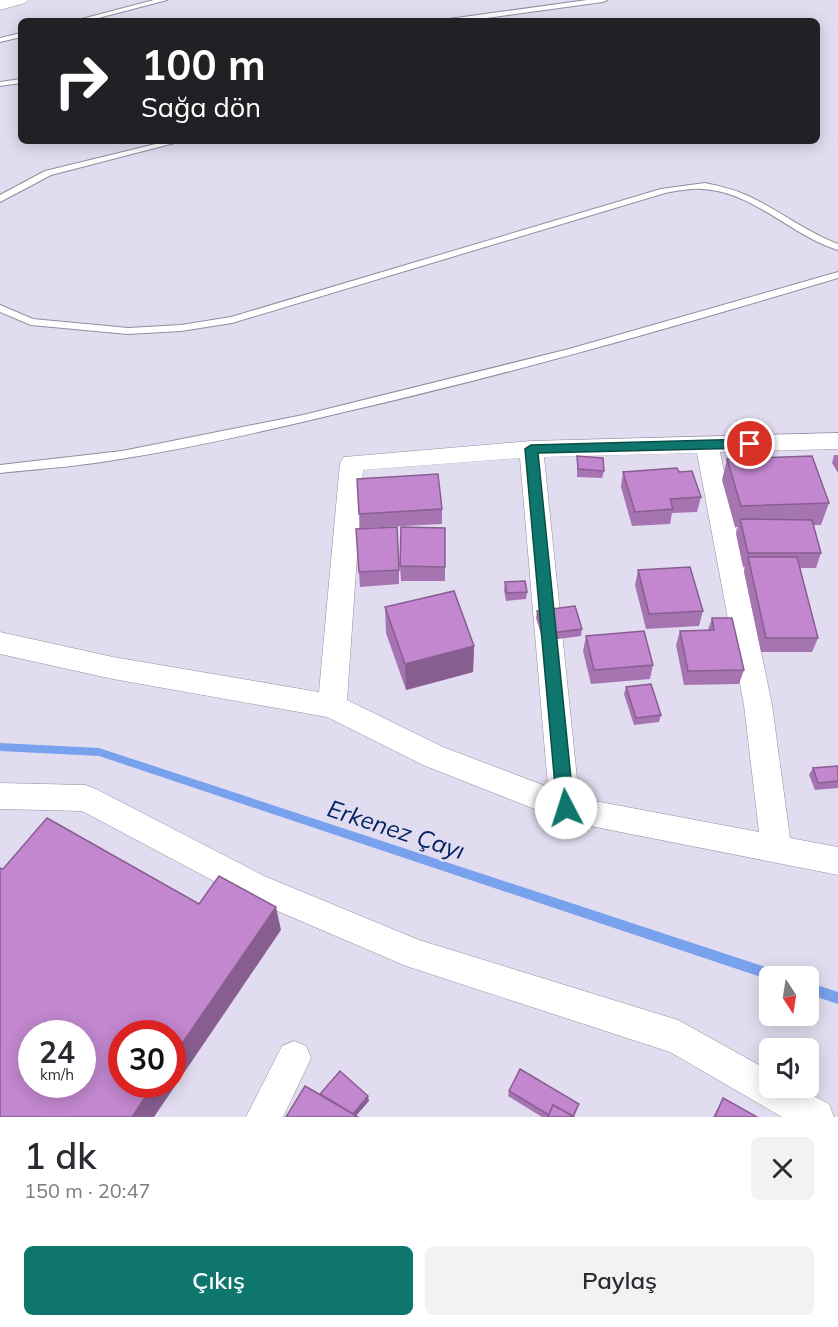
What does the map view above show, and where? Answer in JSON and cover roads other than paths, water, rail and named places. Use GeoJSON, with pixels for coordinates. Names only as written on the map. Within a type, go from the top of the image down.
{"type":"FeatureCollection","features":[{"type":"Feature","properties":{"kind":"street"},"geometry":{"type":"LineString","coordinates":[[0,5],[20,0]]}},
{"type":"Feature","properties":{"kind":"street"},"geometry":{"type":"LineString","coordinates":[[332,706],[352,463],[531,449],[838,441]]}},
{"type":"Feature","properties":{"kind":"street"},"geometry":{"type":"LineString","coordinates":[[707,445],[758,705],[776,849]]}},
{"type":"Feature","properties":{"kind":"street"},"geometry":{"type":"LineString","coordinates":[[531,449],[566,808]]}},
{"type":"Feature","properties":{"kind":"street"},"geometry":{"type":"LineString","coordinates":[[0,643],[113,668],[332,706],[433,756],[566,808],[838,861]]}},
{"type":"Feature","properties":{"kind":"street"},"geometry":{"type":"LineString","coordinates":[[0,796],[85,798],[253,886],[418,955],[678,1037],[816,1117]]}},
{"type":"Feature","properties":{"kind":"street"},"geometry":{"type":"LineString","coordinates":[[264,1117],[294,1058]]}},
{"type":"Feature","properties":{"kind":"lane"},"geometry":{"type":"LineString","coordinates":[[90,18],[163,0]]}},
{"type":"Feature","properties":{"kind":"lane"},"geometry":{"type":"LineString","coordinates":[[471,18],[603,0]]}},
{"type":"Feature","properties":{"kind":"lane"},"geometry":{"type":"LineString","coordinates":[[0,40],[18,36]]}},
{"type":"Feature","properties":{"kind":"lane"},"geometry":{"type":"LineString","coordinates":[[0,84],[18,81]]}},
{"type":"Feature","properties":{"kind":"lane"},"geometry":{"type":"LineString","coordinates":[[0,199],[48,173],[166,144]]}},
{"type":"Feature","properties":{"kind":"lane"},"geometry":{"type":"LineString","coordinates":[[0,308],[31,322],[128,331],[181,328],[232,320],[664,191],[703,186],[730,192],[762,205],[824,243],[838,247]]}},
{"type":"Feature","properties":{"kind":"lane"},"geometry":{"type":"LineString","coordinates":[[0,469],[120,455],[384,400],[662,328],[838,275]]}},
{"type":"Feature","properties":{"kind":"waterway","name":"Erkenez Çayı"},"geometry":{"type":"LineString","coordinates":[[0,747],[99,752],[759,971]]}},
{"type":"Feature","properties":{"kind":"waterway","name":"Erkenez Çayı"},"geometry":{"type":"LineString","coordinates":[[819,992],[838,998]]}}]}
